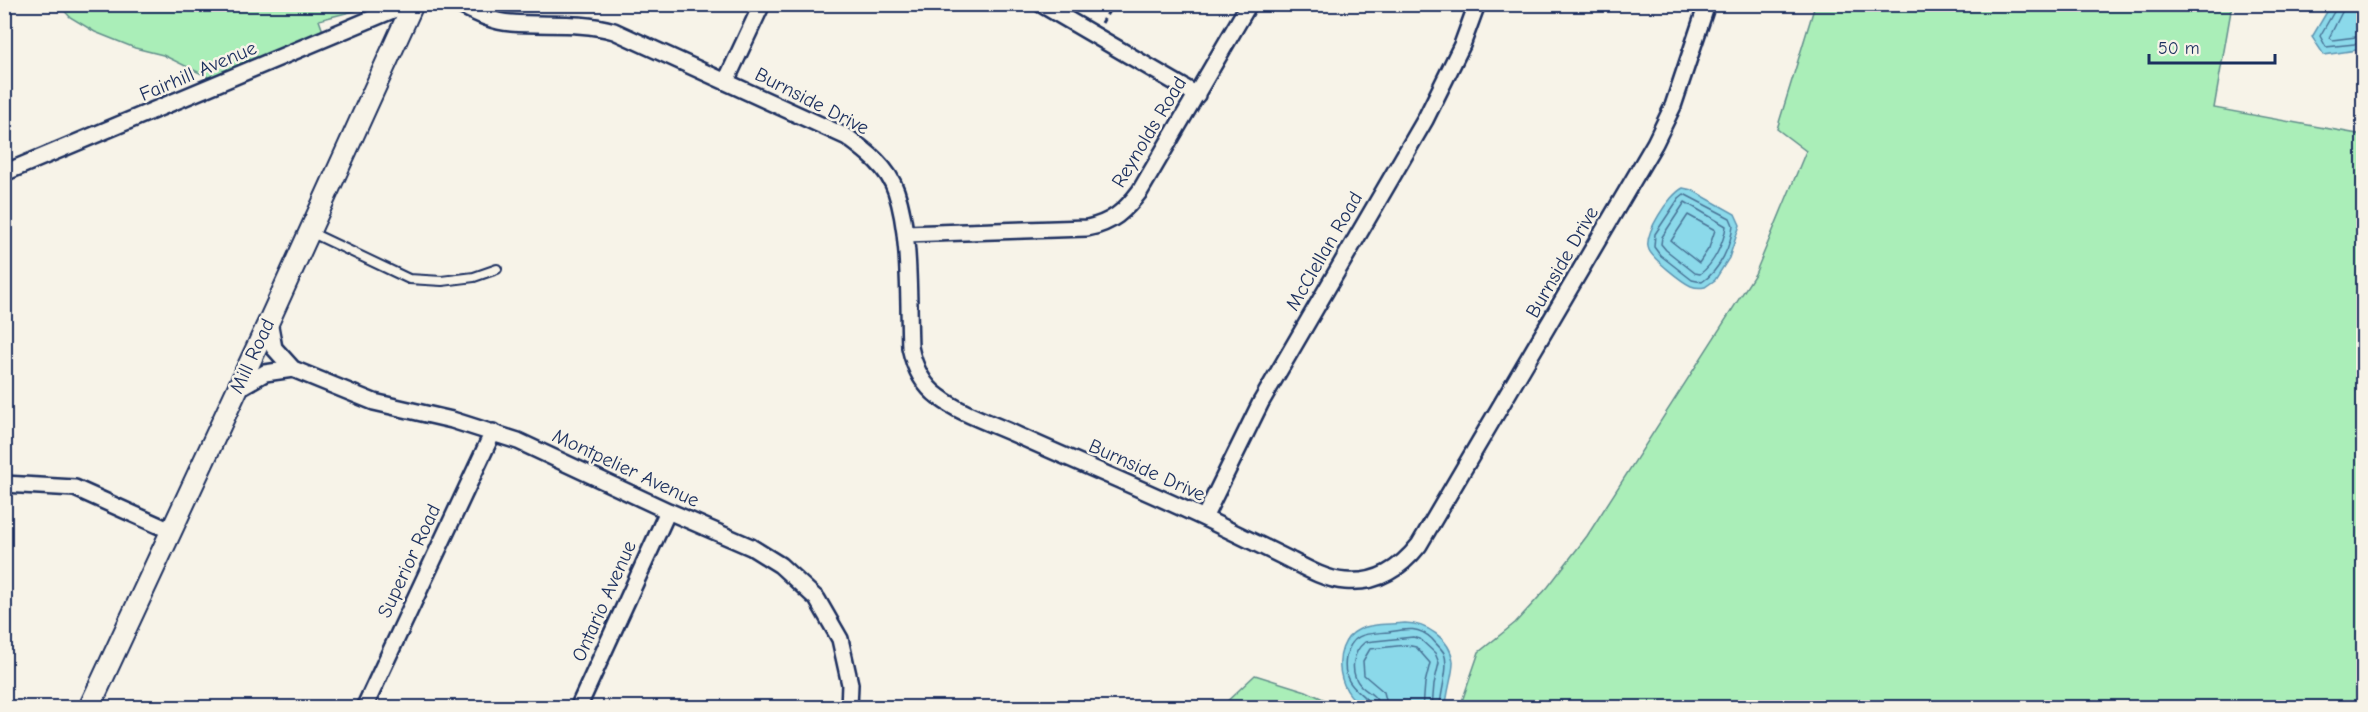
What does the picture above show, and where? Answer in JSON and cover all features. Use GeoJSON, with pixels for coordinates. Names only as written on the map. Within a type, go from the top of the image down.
{"type":"FeatureCollection","features":[{"type":"Feature","properties":{"kind":"street"},"geometry":{"type":"LineString","coordinates":[[373,19],[380,4]]}},
{"type":"Feature","properties":{"kind":"street","name":"Fairhill Avenue"},"geometry":{"type":"LineString","coordinates":[[4,174],[407,4]]}},
{"type":"Feature","properties":{"kind":"street","name":"Mill Road"},"geometry":{"type":"LineString","coordinates":[[89,708],[413,4]]}},
{"type":"Feature","properties":{"kind":"street","name":"Burnside Drive"},"geometry":{"type":"LineString","coordinates":[[458,4],[493,19],[509,23],[598,26],[614,31],[847,137],[870,154],[896,189],[905,234],[910,347],[914,363],[930,389],[939,397],[1335,580],[1356,582],[1381,577],[1398,567],[1412,555],[1419,545],[1655,143],[1673,106],[1707,4]]}},
{"type":"Feature","properties":{"kind":"street"},"geometry":{"type":"LineString","coordinates":[[726,81],[762,4]]}},
{"type":"Feature","properties":{"kind":"street"},"geometry":{"type":"LineString","coordinates":[[1041,4],[1197,95]]}},
{"type":"Feature","properties":{"kind":"street","name":"Reynolds Road"},"geometry":{"type":"LineString","coordinates":[[905,234],[1088,228],[1101,225],[1122,213],[1136,197],[1249,4]]}},
{"type":"Feature","properties":{"kind":"street","name":"McClellan Road"},"geometry":{"type":"LineString","coordinates":[[1204,518],[1261,402],[1430,111],[1462,45],[1477,4]]}},
{"type":"Feature","properties":{"kind":"street","name":"Montpelier Avenue"},"geometry":{"type":"LineString","coordinates":[[269,321],[274,348],[293,369],[374,402],[493,432],[519,441],[751,547],[780,566],[817,599],[840,639],[850,684],[849,708]]}},
{"type":"Feature","properties":{"kind":"street"},"geometry":{"type":"LineString","coordinates":[[237,389],[265,373],[293,369]]}},
{"type":"Feature","properties":{"kind":"street","name":"Superior Road"},"geometry":{"type":"LineString","coordinates":[[364,708],[493,432]]}},
{"type":"Feature","properties":{"kind":"street"},"geometry":{"type":"LineString","coordinates":[[4,484],[75,488],[171,531]]}},
{"type":"Feature","properties":{"kind":"street","name":"Ontario Avenue"},"geometry":{"type":"LineString","coordinates":[[578,708],[668,511]]}},
{"type":"Feature","properties":{"kind":"lane"},"geometry":{"type":"LineString","coordinates":[[309,231],[409,279],[442,281],[474,277],[498,269]]}},
{"type":"Feature","properties":{"kind":"path"},"geometry":{"type":"LineString","coordinates":[[1095,35],[1113,4]]}},
{"type":"Feature","properties":{"kind":"green space"},"geometry":{"type":"Polygon","coordinates":[[[59,5],[370,5],[319,20],[324,34],[214,80],[163,55],[135,48],[95,32],[70,17],[59,5]]]}},
{"type":"Feature","properties":{"kind":"green space"},"geometry":{"type":"Polygon","coordinates":[[[1815,5],[2232,5],[2214,108],[2363,135],[2363,707],[1460,707],[1479,652],[1515,623],[1548,587],[1587,536],[1755,274],[1806,151],[1777,129],[1815,5]]]}},
{"type":"Feature","properties":{"kind":"green space"},"geometry":{"type":"Polygon","coordinates":[[[1255,675],[1306,691],[1340,707],[1221,707],[1255,675]]]}},
{"type":"Feature","properties":{"kind":"water"},"geometry":{"type":"Polygon","coordinates":[[[2331,5],[2363,5],[2363,49],[2324,55],[2312,37],[2331,5]]]}},
{"type":"Feature","properties":{"kind":"water"},"geometry":{"type":"Polygon","coordinates":[[[1683,188],[1692,190],[1735,214],[1740,225],[1729,258],[1715,280],[1705,287],[1687,284],[1649,250],[1648,243],[1653,225],[1671,198],[1683,188]]]}},
{"type":"Feature","properties":{"kind":"water"},"geometry":{"type":"Polygon","coordinates":[[[1405,623],[1421,626],[1435,633],[1447,645],[1451,653],[1453,665],[1446,707],[1371,708],[1359,704],[1344,685],[1340,672],[1340,660],[1349,637],[1369,626],[1405,623]]]}}]}
